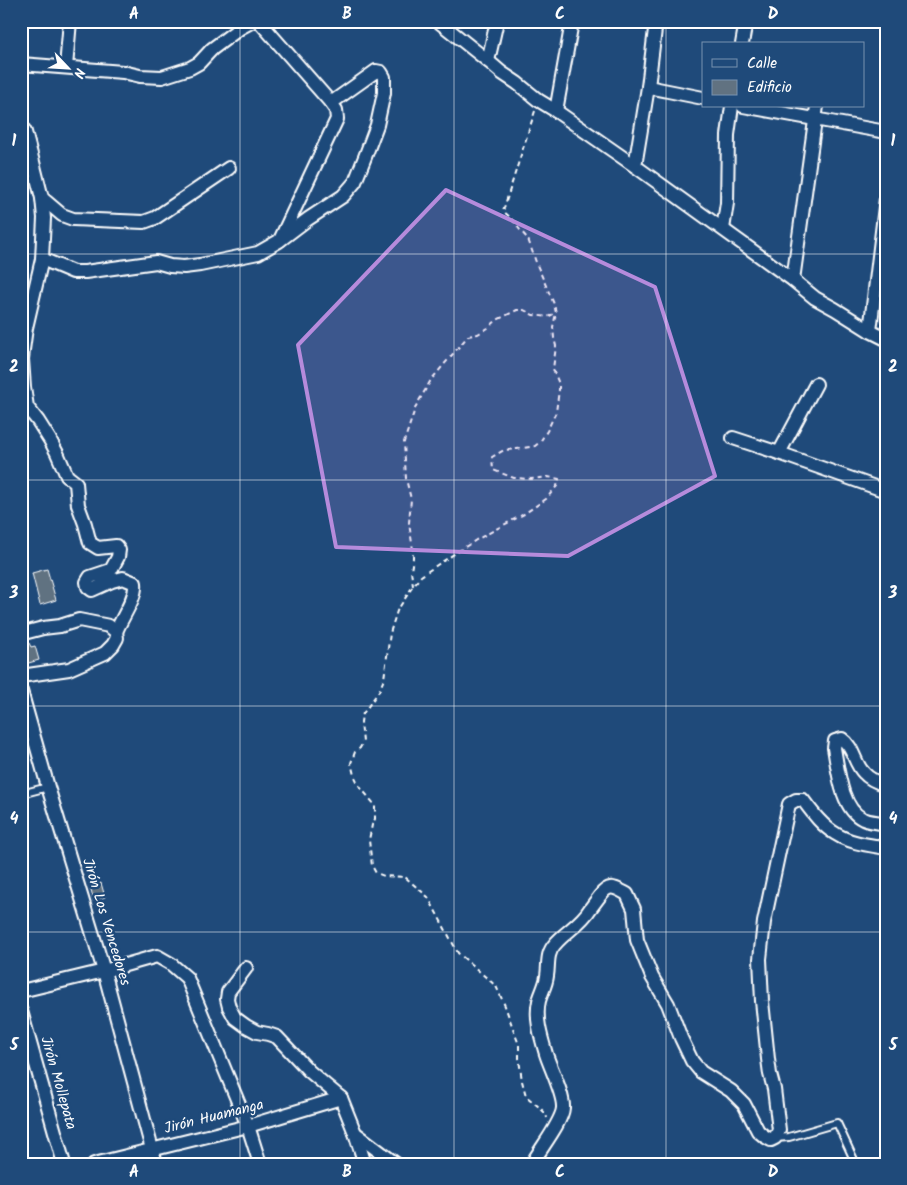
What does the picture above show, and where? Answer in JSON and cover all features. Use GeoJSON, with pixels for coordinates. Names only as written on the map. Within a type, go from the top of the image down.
{"type":"FeatureCollection","features":[{"type":"Feature","properties":{"kind":"street"},"geometry":{"type":"LineString","coordinates":[[66,67],[70,21]]}},
{"type":"Feature","properties":{"kind":"street"},"geometry":{"type":"LineString","coordinates":[[21,64],[162,77],[199,63],[212,49],[240,28],[253,21]]}},
{"type":"Feature","properties":{"kind":"street"},"geometry":{"type":"LineString","coordinates":[[259,21],[331,102],[336,110],[337,119],[279,241]]}},
{"type":"Feature","properties":{"kind":"street"},"geometry":{"type":"LineString","coordinates":[[438,21],[538,100],[635,166],[793,280],[815,298],[886,340]]}},
{"type":"Feature","properties":{"kind":"street"},"geometry":{"type":"LineString","coordinates":[[488,61],[497,21]]}},
{"type":"Feature","properties":{"kind":"street"},"geometry":{"type":"LineString","coordinates":[[635,166],[648,87],[656,21]]}},
{"type":"Feature","properties":{"kind":"street"},"geometry":{"type":"LineString","coordinates":[[742,42],[746,21]]}},
{"type":"Feature","properties":{"kind":"street"},"geometry":{"type":"LineString","coordinates":[[556,111],[572,22]]}},
{"type":"Feature","properties":{"kind":"street"},"geometry":{"type":"LineString","coordinates":[[42,259],[73,272],[156,262],[184,267],[258,253],[279,241],[343,196],[354,182],[376,125],[384,93],[384,77],[381,72],[376,71],[331,102]]}},
{"type":"Feature","properties":{"kind":"street"},"geometry":{"type":"LineString","coordinates":[[648,87],[702,98]]}},
{"type":"Feature","properties":{"kind":"street"},"geometry":{"type":"LineString","coordinates":[[722,229],[726,203],[728,135],[732,108]]}},
{"type":"Feature","properties":{"kind":"street"},"geometry":{"type":"LineString","coordinates":[[767,108],[816,112],[886,132]]}},
{"type":"Feature","properties":{"kind":"street"},"geometry":{"type":"LineString","coordinates":[[793,280],[816,112]]}},
{"type":"Feature","properties":{"kind":"street"},"geometry":{"type":"LineString","coordinates":[[21,125],[25,132],[42,198],[44,218],[42,259],[26,328],[22,359],[27,407],[50,440],[67,476],[76,483],[78,504],[90,543],[98,548],[116,546],[119,550],[118,557],[111,570],[90,577],[87,582],[88,587],[92,590],[123,578],[134,583],[135,587],[130,603],[116,632],[117,638],[105,653],[69,669],[21,676]]}},
{"type":"Feature","properties":{"kind":"street"},"geometry":{"type":"LineString","coordinates":[[42,198],[62,215],[72,219],[144,222],[154,218],[229,168]]}},
{"type":"Feature","properties":{"kind":"street"},"geometry":{"type":"LineString","coordinates":[[870,331],[886,198]]}},
{"type":"Feature","properties":{"kind":"street"},"geometry":{"type":"LineString","coordinates":[[778,453],[816,384]]}},
{"type":"Feature","properties":{"kind":"street"},"geometry":{"type":"LineString","coordinates":[[733,438],[886,491]]}},
{"type":"Feature","properties":{"kind":"street"},"geometry":{"type":"LineString","coordinates":[[21,632],[60,626],[79,620],[109,626],[116,632]]}},
{"type":"Feature","properties":{"kind":"street","name":"Jirón Los Vencedores"},"geometry":{"type":"LineString","coordinates":[[21,691],[104,971],[156,1164]]}},
{"type":"Feature","properties":{"kind":"street"},"geometry":{"type":"LineString","coordinates":[[886,785],[863,773],[847,742],[842,739],[835,741],[834,748],[842,787],[846,800],[852,810],[863,819],[886,824]]}},
{"type":"Feature","properties":{"kind":"street"},"geometry":{"type":"LineString","coordinates":[[532,1164],[562,1116],[564,1106],[546,1054],[538,1019],[539,1001],[547,977],[549,954],[554,945],[585,916],[601,892],[612,887],[627,894],[634,909],[637,940],[652,977],[668,1004],[692,1061],[701,1072],[731,1091],[744,1104],[758,1131],[771,1140],[775,1138],[779,1130],[768,1059],[760,959],[764,922],[789,804],[796,800],[803,800],[817,818],[835,834],[852,841],[886,848]]}},
{"type":"Feature","properties":{"kind":"street"},"geometry":{"type":"LineString","coordinates":[[21,991],[156,956],[171,964],[187,978],[248,1126],[260,1164]]}},
{"type":"Feature","properties":{"kind":"street"},"geometry":{"type":"LineString","coordinates":[[246,968],[228,992],[229,1007],[235,1018],[257,1032],[277,1037],[309,1071],[341,1098],[365,1164]]}},
{"type":"Feature","properties":{"kind":"street","name":"Jirón Mollepata"},"geometry":{"type":"LineString","coordinates":[[21,1011],[64,1164]]}},
{"type":"Feature","properties":{"kind":"street","name":"Jirón Huamanga"},"geometry":{"type":"LineString","coordinates":[[94,1164],[248,1126],[341,1098]]}},
{"type":"Feature","properties":{"kind":"street"},"geometry":{"type":"LineString","coordinates":[[355,1133],[396,1164]]}},
{"type":"Feature","properties":{"kind":"lane"},"geometry":{"type":"LineString","coordinates":[[21,794],[48,787]]}},
{"type":"Feature","properties":{"kind":"lane"},"geometry":{"type":"LineString","coordinates":[[775,1138],[789,1137],[837,1123],[856,1164]]}},
{"type":"Feature","properties":{"kind":"path"},"geometry":{"type":"LineString","coordinates":[[538,100],[503,211],[528,239],[554,304],[556,313],[553,327],[556,346],[553,369],[559,384],[556,412],[547,431],[535,446],[504,450],[492,457],[493,470],[514,478],[548,477],[559,480],[557,486],[546,499],[524,514],[436,564],[421,576],[413,586],[397,611],[390,633],[384,679],[362,715],[363,742],[355,752],[351,763],[354,775],[360,786],[374,805],[375,819],[369,840],[372,866],[376,873],[384,876],[405,877],[428,897],[458,953],[496,986],[519,1045],[519,1060],[526,1096],[546,1114],[548,1130],[551,1134]]}},
{"type":"Feature","properties":{"kind":"path"},"geometry":{"type":"LineString","coordinates":[[413,586],[411,571],[413,550],[408,523],[411,499],[406,479],[404,442],[416,406],[431,380],[468,336],[478,334],[497,320],[517,310],[524,310],[533,315],[548,317],[556,313]]}},
{"type":"Feature","properties":{"kind":"highlighted area"},"geometry":{"type":"Polygon","coordinates":[[[446,190],[655,287],[715,476],[568,556],[336,547],[298,345],[446,190]]]}},
{"type":"Feature","properties":{"kind":"building"},"geometry":{"type":"Polygon","coordinates":[[[47,569],[56,600],[40,605],[32,573],[47,569]]]}},
{"type":"Feature","properties":{"kind":"building"},"geometry":{"type":"Polygon","coordinates":[[[29,643],[31,647],[35,646],[39,660],[25,664],[21,645],[29,643]]]}},
{"type":"Feature","properties":{"kind":"building"},"geometry":{"type":"Polygon","coordinates":[[[101,883],[105,897],[94,901],[90,886],[101,883]]]}}]}
